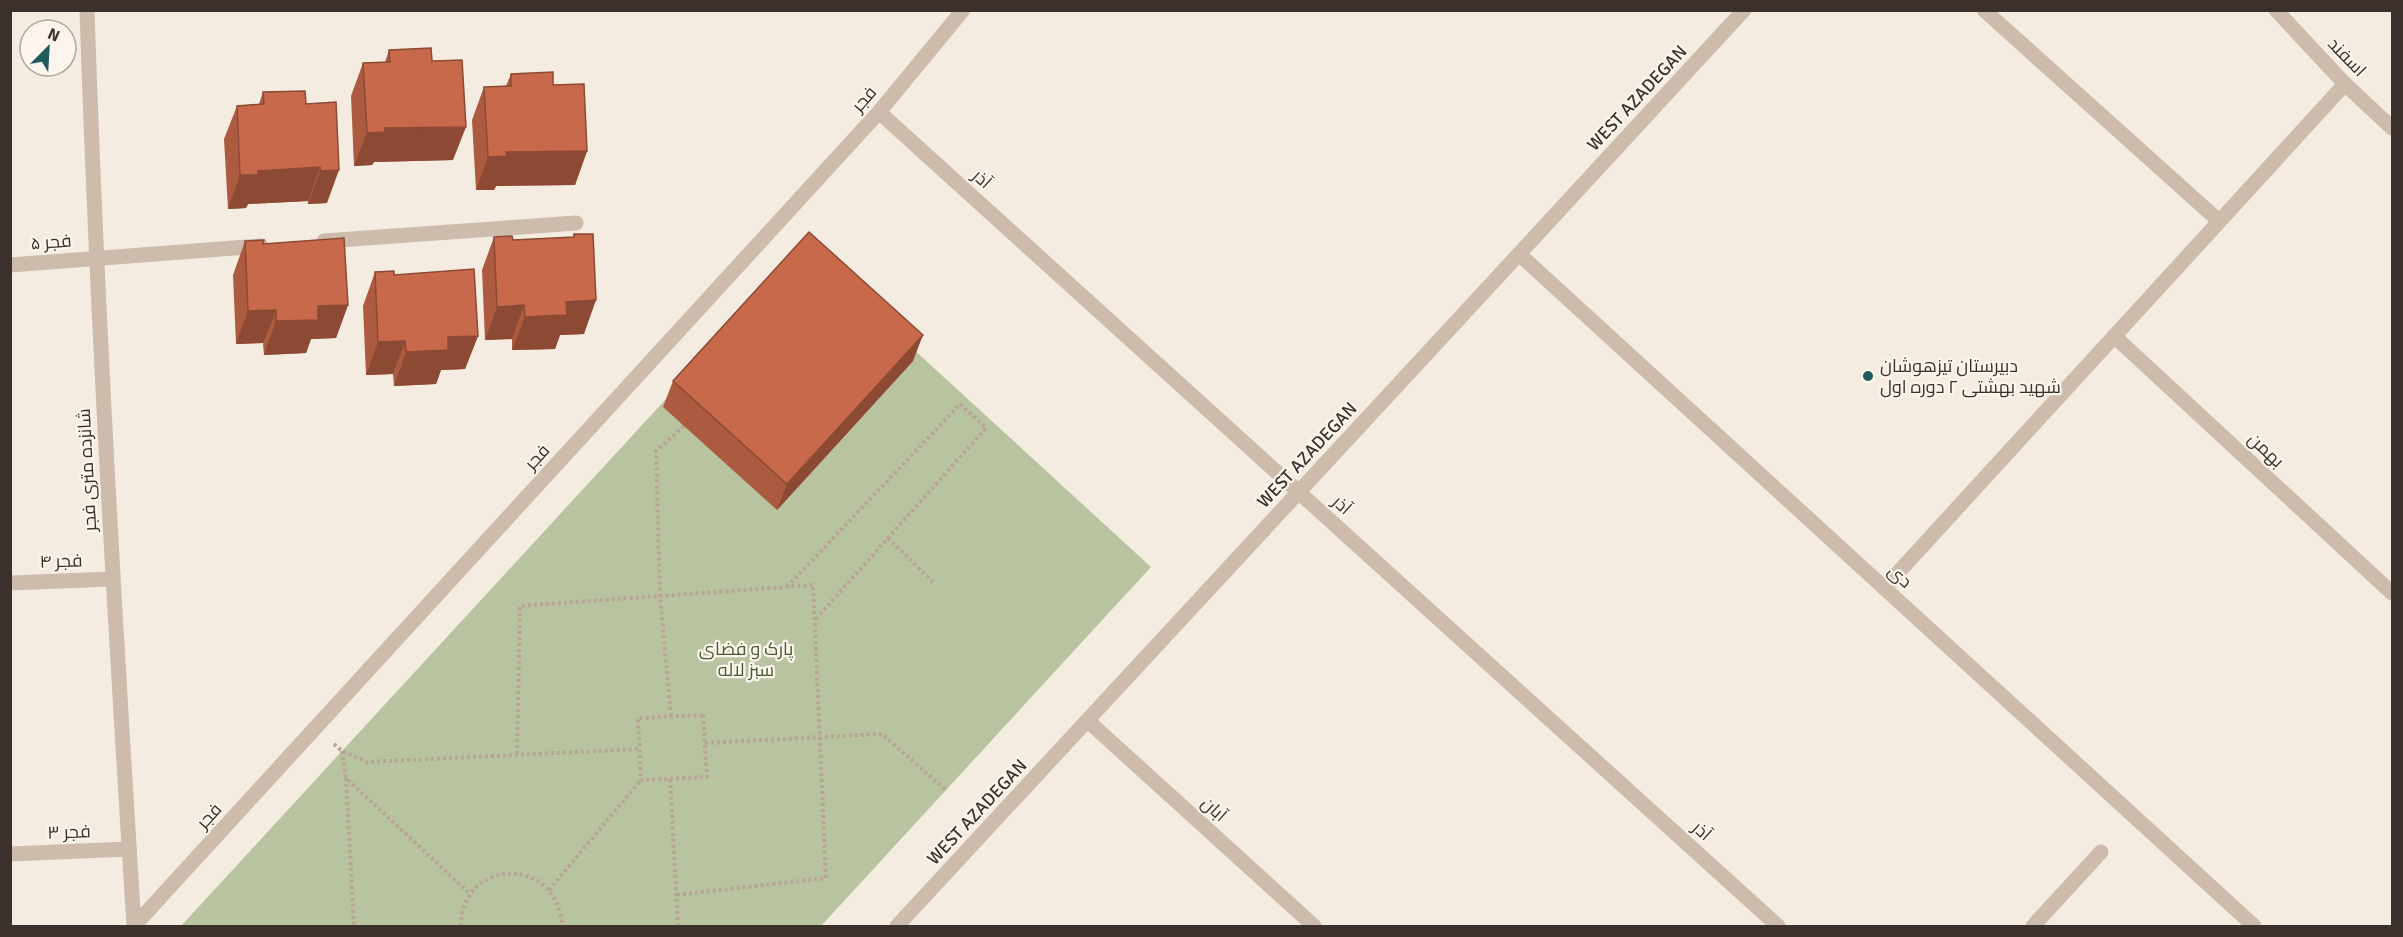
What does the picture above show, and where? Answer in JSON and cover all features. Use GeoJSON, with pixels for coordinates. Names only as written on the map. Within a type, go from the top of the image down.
{"type":"FeatureCollection","features":[{"type":"Feature","properties":{"kind":"street","name":"شانزده متری فجر"},"geometry":{"type":"LineString","coordinates":[[87,10],[95,259],[134,926]]}},
{"type":"Feature","properties":{"kind":"street","name":"فجر"},"geometry":{"type":"LineString","coordinates":[[134,926],[879,112],[963,10]]}},
{"type":"Feature","properties":{"kind":"street","name":"WEST AZADEGAN"},"geometry":{"type":"LineString","coordinates":[[897,927],[1744,10]]}},
{"type":"Feature","properties":{"kind":"street"},"geometry":{"type":"LineString","coordinates":[[1984,10],[2219,221]]}},
{"type":"Feature","properties":{"kind":"street","name":"اسفند"},"geometry":{"type":"LineString","coordinates":[[2276,10],[2345,84],[2392,128]]}},
{"type":"Feature","properties":{"kind":"street"},"geometry":{"type":"LineString","coordinates":[[1884,588],[2345,84]]}},
{"type":"Feature","properties":{"kind":"street","name":"آذر"},"geometry":{"type":"LineString","coordinates":[[879,112],[1778,927]]}},
{"type":"Feature","properties":{"kind":"street"},"geometry":{"type":"LineString","coordinates":[[304,243],[576,223]]}},
{"type":"Feature","properties":{"kind":"street","name":"فجر ۵"},"geometry":{"type":"LineString","coordinates":[[10,265],[280,244]]}},
{"type":"Feature","properties":{"kind":"street","name":"دی"},"geometry":{"type":"LineString","coordinates":[[1519,254],[2254,927]]}},
{"type":"Feature","properties":{"kind":"street","name":"بهمن"},"geometry":{"type":"LineString","coordinates":[[2114,336],[2392,593]]}},
{"type":"Feature","properties":{"kind":"street","name":"فجر ۴"},"geometry":{"type":"LineString","coordinates":[[10,582],[112,579]]}},
{"type":"Feature","properties":{"kind":"street","name":"آبان"},"geometry":{"type":"LineString","coordinates":[[1088,721],[1314,927]]}},
{"type":"Feature","properties":{"kind":"street","name":"فجر ۳"},"geometry":{"type":"LineString","coordinates":[[10,854],[129,849]]}},
{"type":"Feature","properties":{"kind":"street"},"geometry":{"type":"LineString","coordinates":[[2033,927],[2101,852]]}},
{"type":"Feature","properties":{"kind":"path"},"geometry":{"type":"LineString","coordinates":[[787,587],[960,404],[986,428],[815,621]]}},
{"type":"Feature","properties":{"kind":"path"},"geometry":{"type":"LineString","coordinates":[[671,716],[660,596],[656,451],[684,426]]}},
{"type":"Feature","properties":{"kind":"path"},"geometry":{"type":"LineString","coordinates":[[888,538],[934,583]]}},
{"type":"Feature","properties":{"kind":"path"},"geometry":{"type":"LineString","coordinates":[[517,754],[519,606],[813,585],[826,878],[676,895]]}},
{"type":"Feature","properties":{"kind":"path"},"geometry":{"type":"LineString","coordinates":[[549,890],[641,780],[638,718],[703,715],[706,777],[641,780]]}},
{"type":"Feature","properties":{"kind":"path"},"geometry":{"type":"LineString","coordinates":[[316,727],[342,752],[367,762],[640,749]]}},
{"type":"Feature","properties":{"kind":"path"},"geometry":{"type":"LineString","coordinates":[[705,743],[882,734],[946,790]]}},
{"type":"Feature","properties":{"kind":"path"},"geometry":{"type":"LineString","coordinates":[[342,752],[346,778],[354,927]]}},
{"type":"Feature","properties":{"kind":"path"},"geometry":{"type":"LineString","coordinates":[[346,778],[470,894]]}},
{"type":"Feature","properties":{"kind":"path"},"geometry":{"type":"LineString","coordinates":[[670,779],[678,927]]}},
{"type":"Feature","properties":{"kind":"path"},"geometry":{"type":"LineString","coordinates":[[461,927],[463,908],[470,894],[482,882],[497,875],[513,873],[529,876],[543,883],[561,911],[562,927]]}},
{"type":"Feature","properties":{"kind":"green space","name":"پارک و فضای سبز لاله"},"geometry":{"type":"Polygon","coordinates":[[[804,249],[1151,567],[821,926],[181,926],[804,249]]]}},
{"type":"Feature","properties":{"kind":"building"},"geometry":{"type":"Polygon","coordinates":[[[431,48],[432,61],[462,60],[466,127],[385,128],[385,132],[367,133],[363,63],[390,62],[389,50],[431,48]]]}},
{"type":"Feature","properties":{"kind":"building"},"geometry":{"type":"Polygon","coordinates":[[[553,72],[553,85],[584,84],[587,151],[506,152],[507,156],[488,157],[484,87],[511,86],[511,74],[553,72]]]}},
{"type":"Feature","properties":{"kind":"building"},"geometry":{"type":"Polygon","coordinates":[[[305,91],[306,104],[336,102],[339,170],[320,171],[320,167],[258,171],[258,175],[240,175],[237,106],[264,104],[263,92],[305,91]]]}},
{"type":"Feature","properties":{"kind":"building"},"geometry":{"type":"Polygon","coordinates":[[[809,232],[923,335],[787,484],[673,381],[809,232]]]}},
{"type":"Feature","properties":{"kind":"building"},"geometry":{"type":"Polygon","coordinates":[[[574,234],[593,234],[596,300],[566,302],[567,315],[525,317],[524,305],[497,307],[494,237],[512,236],[513,240],[574,237],[574,234]]]}},
{"type":"Feature","properties":{"kind":"building"},"geometry":{"type":"Polygon","coordinates":[[[344,238],[348,305],[318,306],[318,320],[276,321],[276,310],[248,311],[245,241],[264,240],[263,244],[344,238]]]}},
{"type":"Feature","properties":{"kind":"building"},"geometry":{"type":"Polygon","coordinates":[[[474,269],[478,336],[448,337],[448,350],[406,352],[405,341],[378,342],[375,272],[394,271],[394,275],[474,269]]]}},
{"type":"Feature","properties":{"kind":"place","name":"دبیرستان تیزهوشان شهید بهشتی ۲ دوره اول"},"geometry":{"type":"Point","coordinates":[1868,376]}}]}
